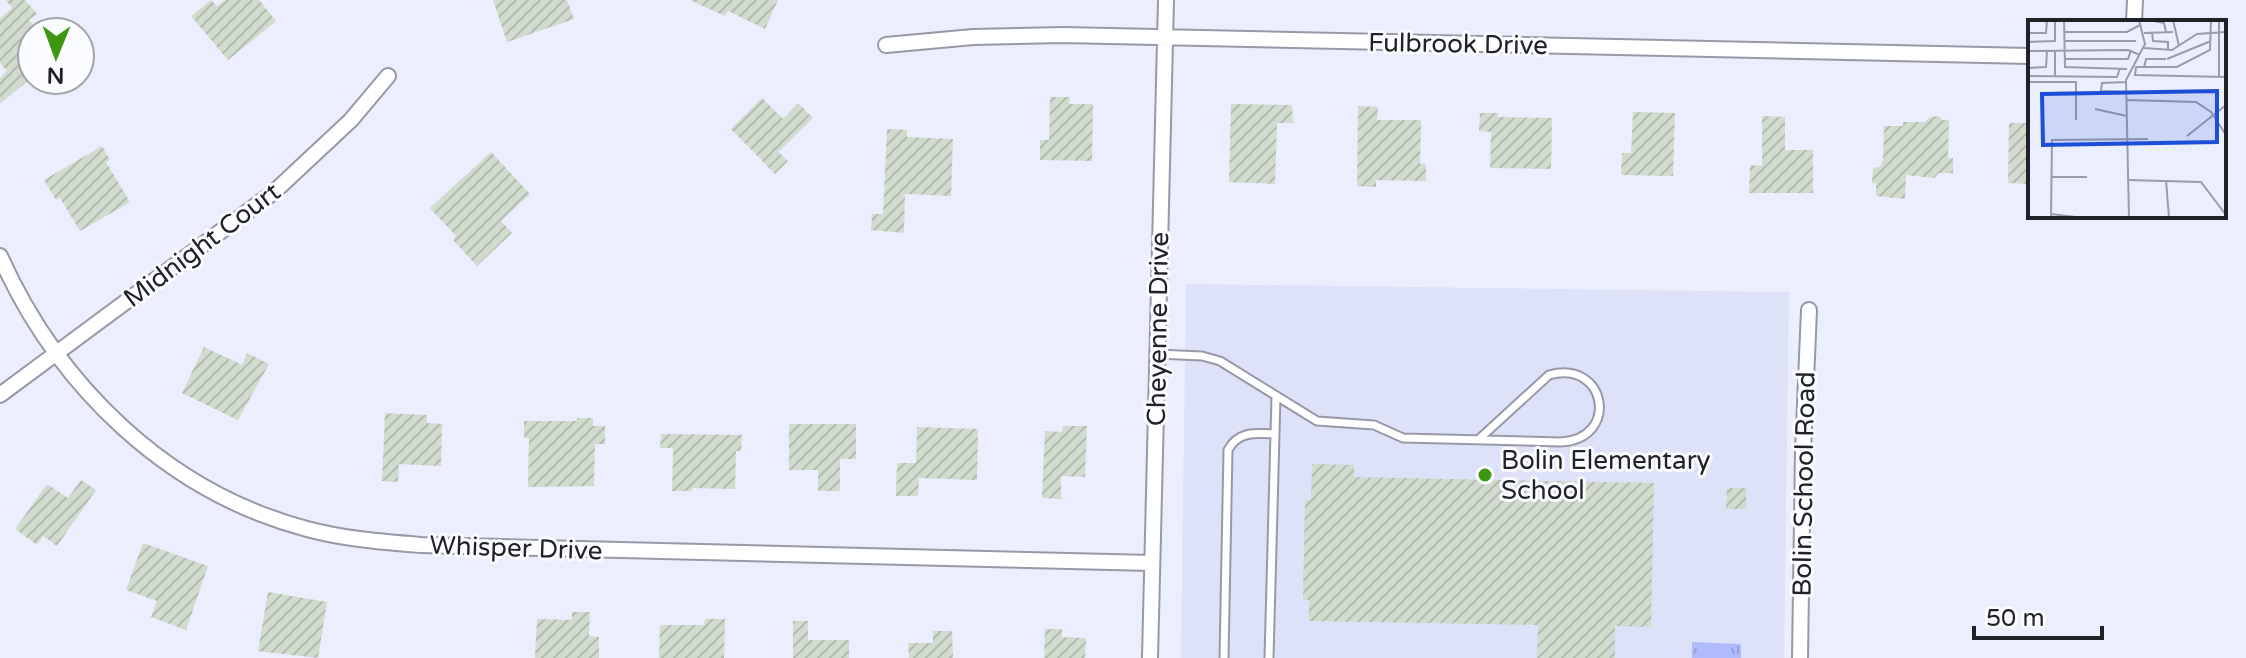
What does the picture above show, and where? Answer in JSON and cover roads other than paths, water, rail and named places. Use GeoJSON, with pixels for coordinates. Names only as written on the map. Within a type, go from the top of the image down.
{"type":"FeatureCollection","features":[{"type":"Feature","properties":{"kind":"street","name":"Cheyenne Drive"},"geometry":{"type":"LineString","coordinates":[[1150,658],[1166,0]]}},
{"type":"Feature","properties":{"kind":"street"},"geometry":{"type":"LineString","coordinates":[[2134,20],[2135,0]]}},
{"type":"Feature","properties":{"kind":"street","name":"Fulbrook Drive"},"geometry":{"type":"LineString","coordinates":[[886,45],[1019,35],[2028,56]]}},
{"type":"Feature","properties":{"kind":"street","name":"Midnight Court"},"geometry":{"type":"LineString","coordinates":[[0,395],[274,192],[351,120],[388,76]]}},
{"type":"Feature","properties":{"kind":"street","name":"Whisper Drive"},"geometry":{"type":"LineString","coordinates":[[0,256],[26,309],[55,354],[120,426],[180,472],[237,504],[271,518],[346,538],[421,545],[1152,563]]}},
{"type":"Feature","properties":{"kind":"street","name":"Bolin School Road"},"geometry":{"type":"LineString","coordinates":[[1800,658],[1809,310]]}},
{"type":"Feature","properties":{"kind":"lane"},"geometry":{"type":"LineString","coordinates":[[1157,354],[1202,356],[1220,361],[1317,421],[1374,425],[1403,438],[1478,440],[1561,442],[1573,442],[1592,429],[1600,407],[1598,395],[1584,377],[1561,371],[1539,381],[1478,440]]}},
{"type":"Feature","properties":{"kind":"lane"},"geometry":{"type":"LineString","coordinates":[[1269,658],[1276,396]]}},
{"type":"Feature","properties":{"kind":"lane"},"geometry":{"type":"LineString","coordinates":[[1224,658],[1228,450],[1232,443],[1246,434],[1275,434]]}},
{"type":"Feature","properties":{"kind":"place","name":"Bolin Elementary School"},"geometry":{"type":"Point","coordinates":[1485,475]}}]}
